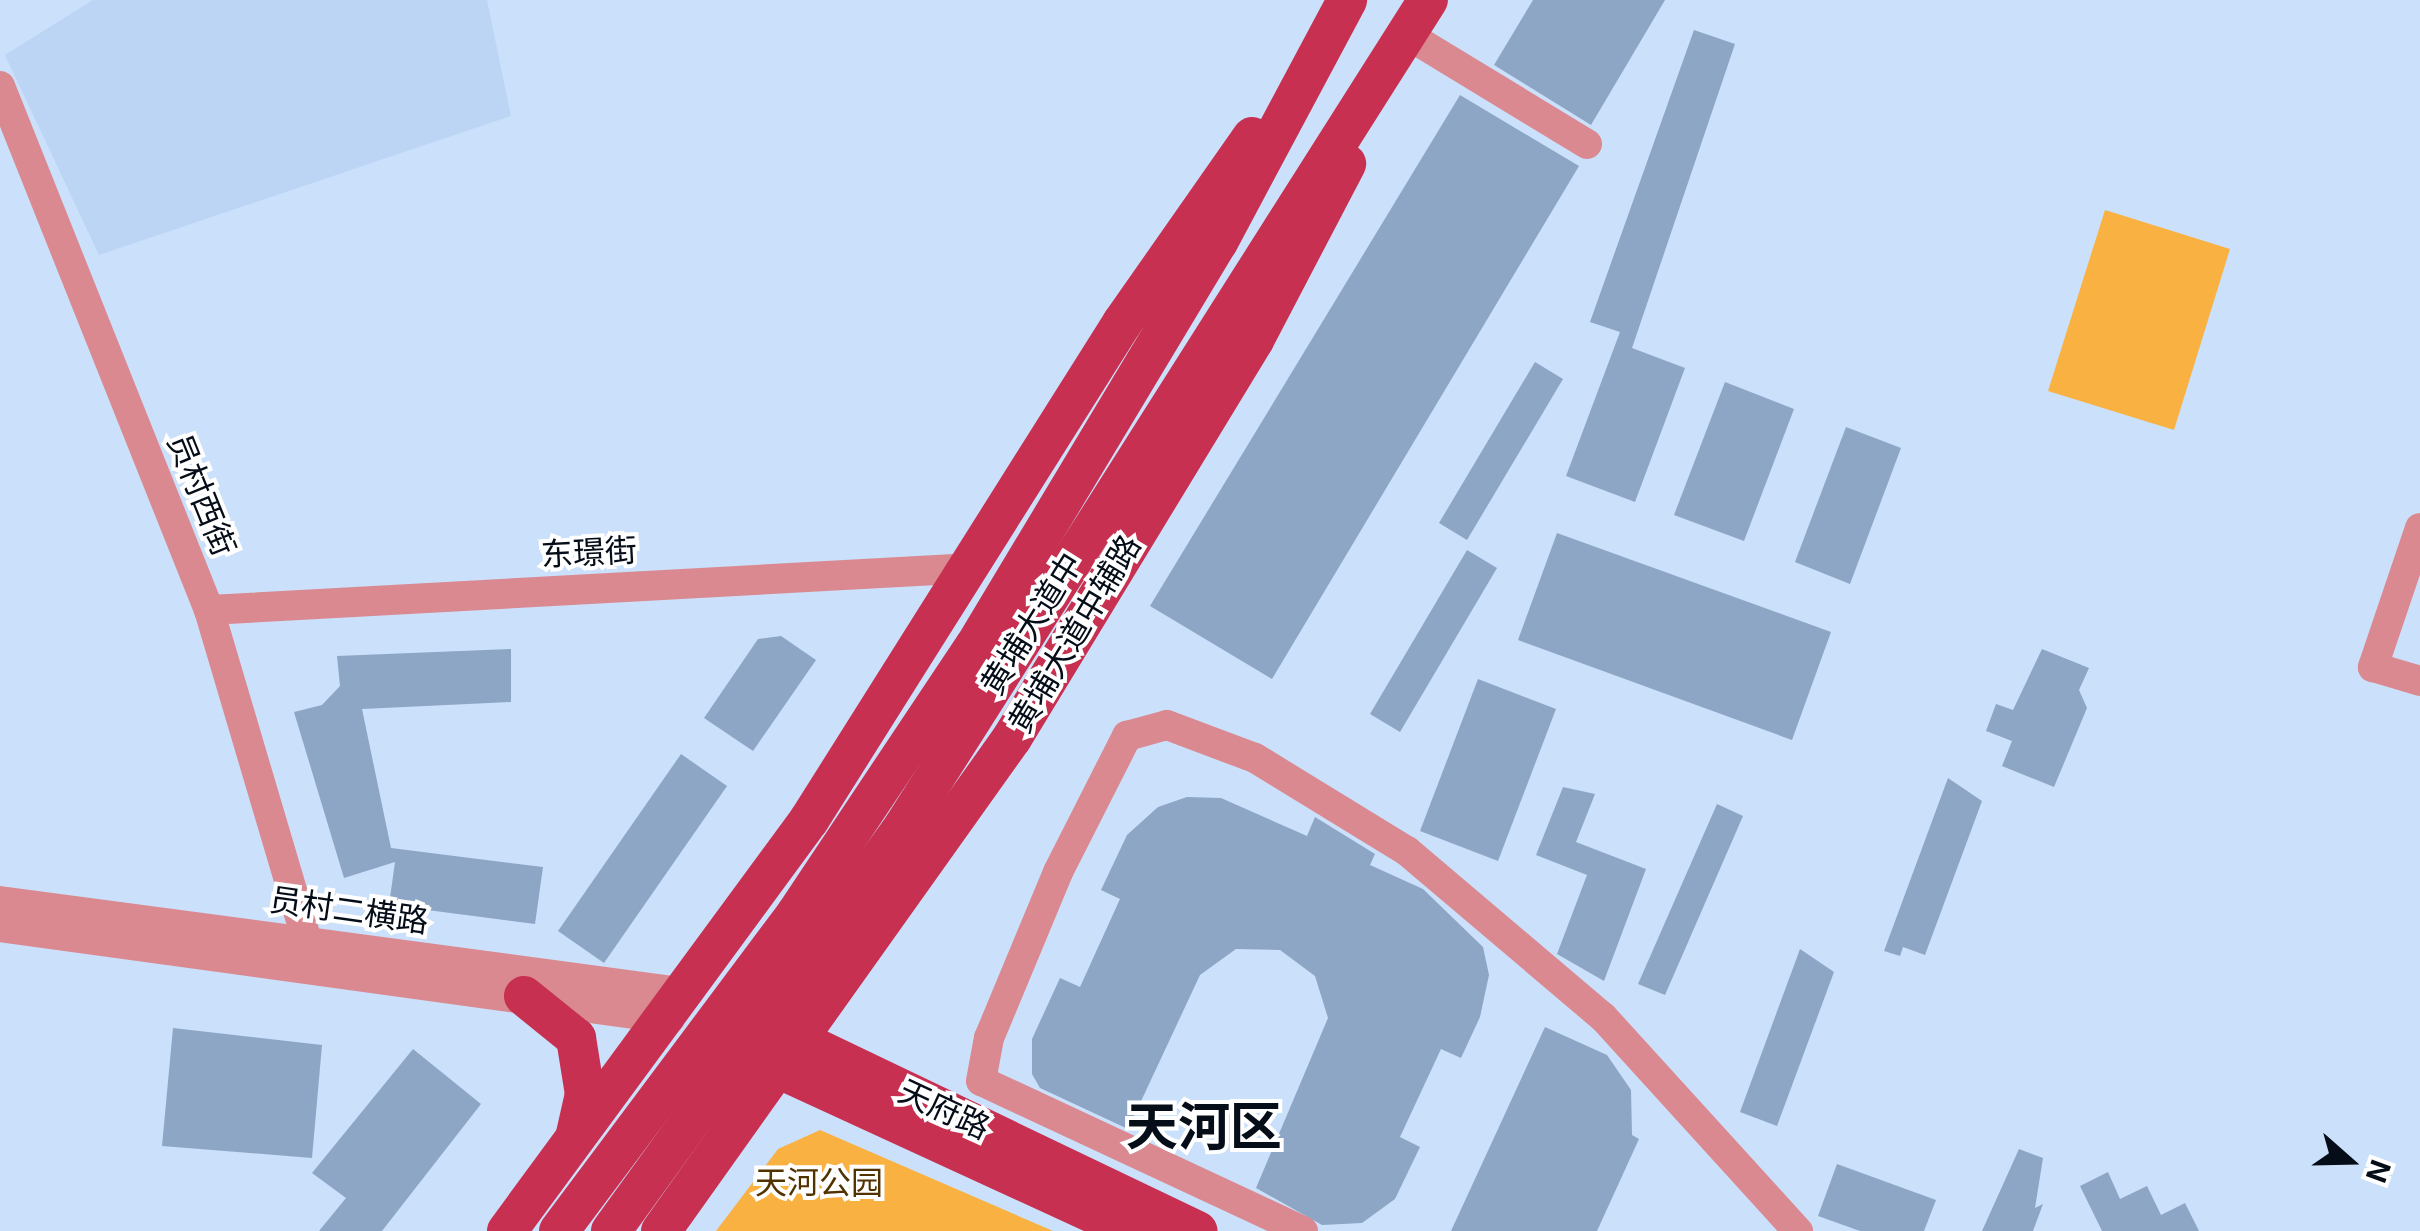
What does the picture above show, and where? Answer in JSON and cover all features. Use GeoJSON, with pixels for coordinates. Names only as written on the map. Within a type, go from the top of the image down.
{"type":"FeatureCollection","features":[{"type":"Feature","properties":{"kind":"main road","name":"黄埔大道中"},"geometry":{"type":"LineString","coordinates":[[611,1231],[822,945],[991,656],[1347,0]]}},
{"type":"Feature","properties":{"kind":"main road","name":"黄埔大道中"},"geometry":{"type":"LineString","coordinates":[[559,1231],[991,656],[1429,0]]}},
{"type":"Feature","properties":{"kind":"main road","name":"黄埔大道中辅路"},"geometry":{"type":"LineString","coordinates":[[661,1231],[792,1057],[910,889],[1228,383],[1429,0]]}},
{"type":"Feature","properties":{"kind":"main road"},"geometry":{"type":"LineString","coordinates":[[518,1216],[679,1006],[809,820],[973,568],[1166,256],[1322,40]]}},
{"type":"Feature","properties":{"kind":"main road"},"geometry":{"type":"LineString","coordinates":[[809,820],[807,862],[825,895],[860,909],[910,889]]}},
{"type":"Feature","properties":{"kind":"main road"},"geometry":{"type":"LineString","coordinates":[[524,996],[560,1018],[580,1050],[585,1094],[573,1145]]}},
{"type":"Feature","properties":{"kind":"main road","name":"天府路"},"geometry":{"type":"LineString","coordinates":[[679,1006],[1198,1231]]}},
{"type":"Feature","properties":{"kind":"main road","name":"天府路"},"geometry":{"type":"LineString","coordinates":[[792,1057],[1132,1231]]}},
{"type":"Feature","properties":{"kind":"main road"},"geometry":{"type":"LineString","coordinates":[[518,1216],[579,1190],[609,1205],[626,1231]]}},
{"type":"Feature","properties":{"kind":"street"},"geometry":{"type":"LineString","coordinates":[[1411,37],[1588,144]]}},
{"type":"Feature","properties":{"kind":"street","name":"员村西街"},"geometry":{"type":"LineString","coordinates":[[0,86],[209,610],[307,941]]}},
{"type":"Feature","properties":{"kind":"street"},"geometry":{"type":"LineString","coordinates":[[2419,534],[2373,666],[2420,681]]}},
{"type":"Feature","properties":{"kind":"street","name":"东璟街"},"geometry":{"type":"LineString","coordinates":[[209,610],[973,568]]}},
{"type":"Feature","properties":{"kind":"street"},"geometry":{"type":"LineString","coordinates":[[1303,1231],[981,1081],[984,1052],[1043,909],[1127,736],[1167,725],[1255,758],[1407,851],[1603,1017],[1798,1231]]}},
{"type":"Feature","properties":{"kind":"street","name":"员村二横路"},"geometry":{"type":"LineString","coordinates":[[0,901],[307,941],[679,1006]]}},
{"type":"Feature","properties":{"kind":"street","name":"员村二横路"},"geometry":{"type":"LineString","coordinates":[[0,927],[524,996],[679,1006]]}},
{"type":"Feature","properties":{"kind":"shaded area"},"geometry":{"type":"Polygon","coordinates":[[[93,0],[487,0],[511,116],[99,255],[5,55],[93,0]]]}},
{"type":"Feature","properties":{"kind":"green space"},"geometry":{"type":"Polygon","coordinates":[[[2105,210],[2230,249],[2174,430],[2048,391],[2105,210]]]}},
{"type":"Feature","properties":{"kind":"green space","name":"天河公园"},"geometry":{"type":"Polygon","coordinates":[[[820,1130],[1053,1231],[716,1231],[778,1149],[820,1130]]]}},
{"type":"Feature","properties":{"kind":"building"},"geometry":{"type":"Polygon","coordinates":[[[1533,0],[1665,0],[1591,125],[1494,65],[1533,0]]]}},
{"type":"Feature","properties":{"kind":"building"},"geometry":{"type":"Polygon","coordinates":[[[1694,30],[1735,44],[1632,348],[1685,368],[1635,502],[1566,476],[1620,332],[1590,322],[1694,30]]]}},
{"type":"Feature","properties":{"kind":"building"},"geometry":{"type":"Polygon","coordinates":[[[1460,95],[1579,166],[1272,679],[1150,606],[1460,95]]]}},
{"type":"Feature","properties":{"kind":"building"},"geometry":{"type":"Polygon","coordinates":[[[1535,362],[1563,379],[1467,540],[1439,523],[1535,362]]]}},
{"type":"Feature","properties":{"kind":"building"},"geometry":{"type":"Polygon","coordinates":[[[1725,382],[1794,409],[1744,541],[1674,515],[1725,382]]]}},
{"type":"Feature","properties":{"kind":"building"},"geometry":{"type":"Polygon","coordinates":[[[1846,427],[1901,448],[1850,584],[1795,562],[1846,427]]]}},
{"type":"Feature","properties":{"kind":"building"},"geometry":{"type":"Polygon","coordinates":[[[1557,533],[1831,632],[1792,740],[1518,640],[1557,533]]]}},
{"type":"Feature","properties":{"kind":"building"},"geometry":{"type":"Polygon","coordinates":[[[1467,550],[1497,568],[1400,732],[1370,714],[1467,550]]]}},
{"type":"Feature","properties":{"kind":"building"},"geometry":{"type":"Polygon","coordinates":[[[781,636],[816,660],[753,751],[704,718],[758,639],[781,636]]]}},
{"type":"Feature","properties":{"kind":"building"},"geometry":{"type":"Polygon","coordinates":[[[511,649],[511,702],[362,709],[391,848],[543,867],[535,924],[389,905],[395,862],[344,878],[294,712],[322,705],[340,686],[337,656],[511,649]]]}},
{"type":"Feature","properties":{"kind":"building"},"geometry":{"type":"Polygon","coordinates":[[[2042,649],[2089,668],[2079,690],[2087,708],[2054,787],[2002,766],[2012,741],[1986,731],[1996,704],[2013,710],[2042,649]]]}},
{"type":"Feature","properties":{"kind":"building"},"geometry":{"type":"Polygon","coordinates":[[[1478,679],[1556,709],[1498,861],[1420,831],[1478,679]]]}},
{"type":"Feature","properties":{"kind":"building"},"geometry":{"type":"Polygon","coordinates":[[[681,754],[727,786],[604,963],[558,931],[681,754]]]}},
{"type":"Feature","properties":{"kind":"building"},"geometry":{"type":"Polygon","coordinates":[[[1948,778],[1982,801],[1925,955],[1903,947],[1900,956],[1884,951],[1948,778]]]}},
{"type":"Feature","properties":{"kind":"building"},"geometry":{"type":"Polygon","coordinates":[[[1563,787],[1595,794],[1576,842],[1646,869],[1604,981],[1557,954],[1587,875],[1536,855],[1563,787]]]}},
{"type":"Feature","properties":{"kind":"building"},"geometry":{"type":"Polygon","coordinates":[[[1187,797],[1221,798],[1307,836],[1315,817],[1375,854],[1370,865],[1423,889],[1483,947],[1489,975],[1480,1017],[1461,1058],[1441,1049],[1400,1137],[1420,1147],[1395,1199],[1362,1223],[1322,1225],[1256,1188],[1328,1018],[1315,976],[1280,950],[1236,949],[1200,975],[1128,1129],[1040,1088],[1032,1074],[1032,1039],[1060,978],[1080,987],[1120,899],[1101,890],[1127,835],[1158,807],[1187,797]]]}},
{"type":"Feature","properties":{"kind":"building"},"geometry":{"type":"Polygon","coordinates":[[[1717,804],[1743,816],[1665,995],[1638,984],[1717,804]]]}},
{"type":"Feature","properties":{"kind":"building"},"geometry":{"type":"Polygon","coordinates":[[[1800,949],[1834,972],[1777,1126],[1740,1112],[1800,949]]]}},
{"type":"Feature","properties":{"kind":"building"},"geometry":{"type":"Polygon","coordinates":[[[1545,1027],[1607,1055],[1631,1090],[1632,1135],[1639,1139],[1597,1231],[1451,1231],[1545,1027]]]}},
{"type":"Feature","properties":{"kind":"building"},"geometry":{"type":"Polygon","coordinates":[[[173,1028],[322,1045],[312,1158],[162,1146],[173,1028]]]}},
{"type":"Feature","properties":{"kind":"building"},"geometry":{"type":"Polygon","coordinates":[[[413,1049],[481,1104],[382,1231],[319,1231],[346,1198],[312,1173],[413,1049]]]}},
{"type":"Feature","properties":{"kind":"building"},"geometry":{"type":"Polygon","coordinates":[[[2019,1149],[2043,1158],[2035,1208],[2043,1204],[2033,1231],[1982,1231],[2019,1149]]]}},
{"type":"Feature","properties":{"kind":"building"},"geometry":{"type":"Polygon","coordinates":[[[1837,1164],[1936,1200],[1924,1231],[1860,1231],[1818,1216],[1837,1164]]]}},
{"type":"Feature","properties":{"kind":"building"},"geometry":{"type":"Polygon","coordinates":[[[2108,1172],[2120,1199],[2147,1186],[2161,1215],[2185,1203],[2199,1231],[2102,1231],[2080,1186],[2108,1172]]]}},
{"type":"Feature","properties":{"kind":"district","name":"天河区"},"geometry":{"type":"Point","coordinates":[1204,1127]}}]}
